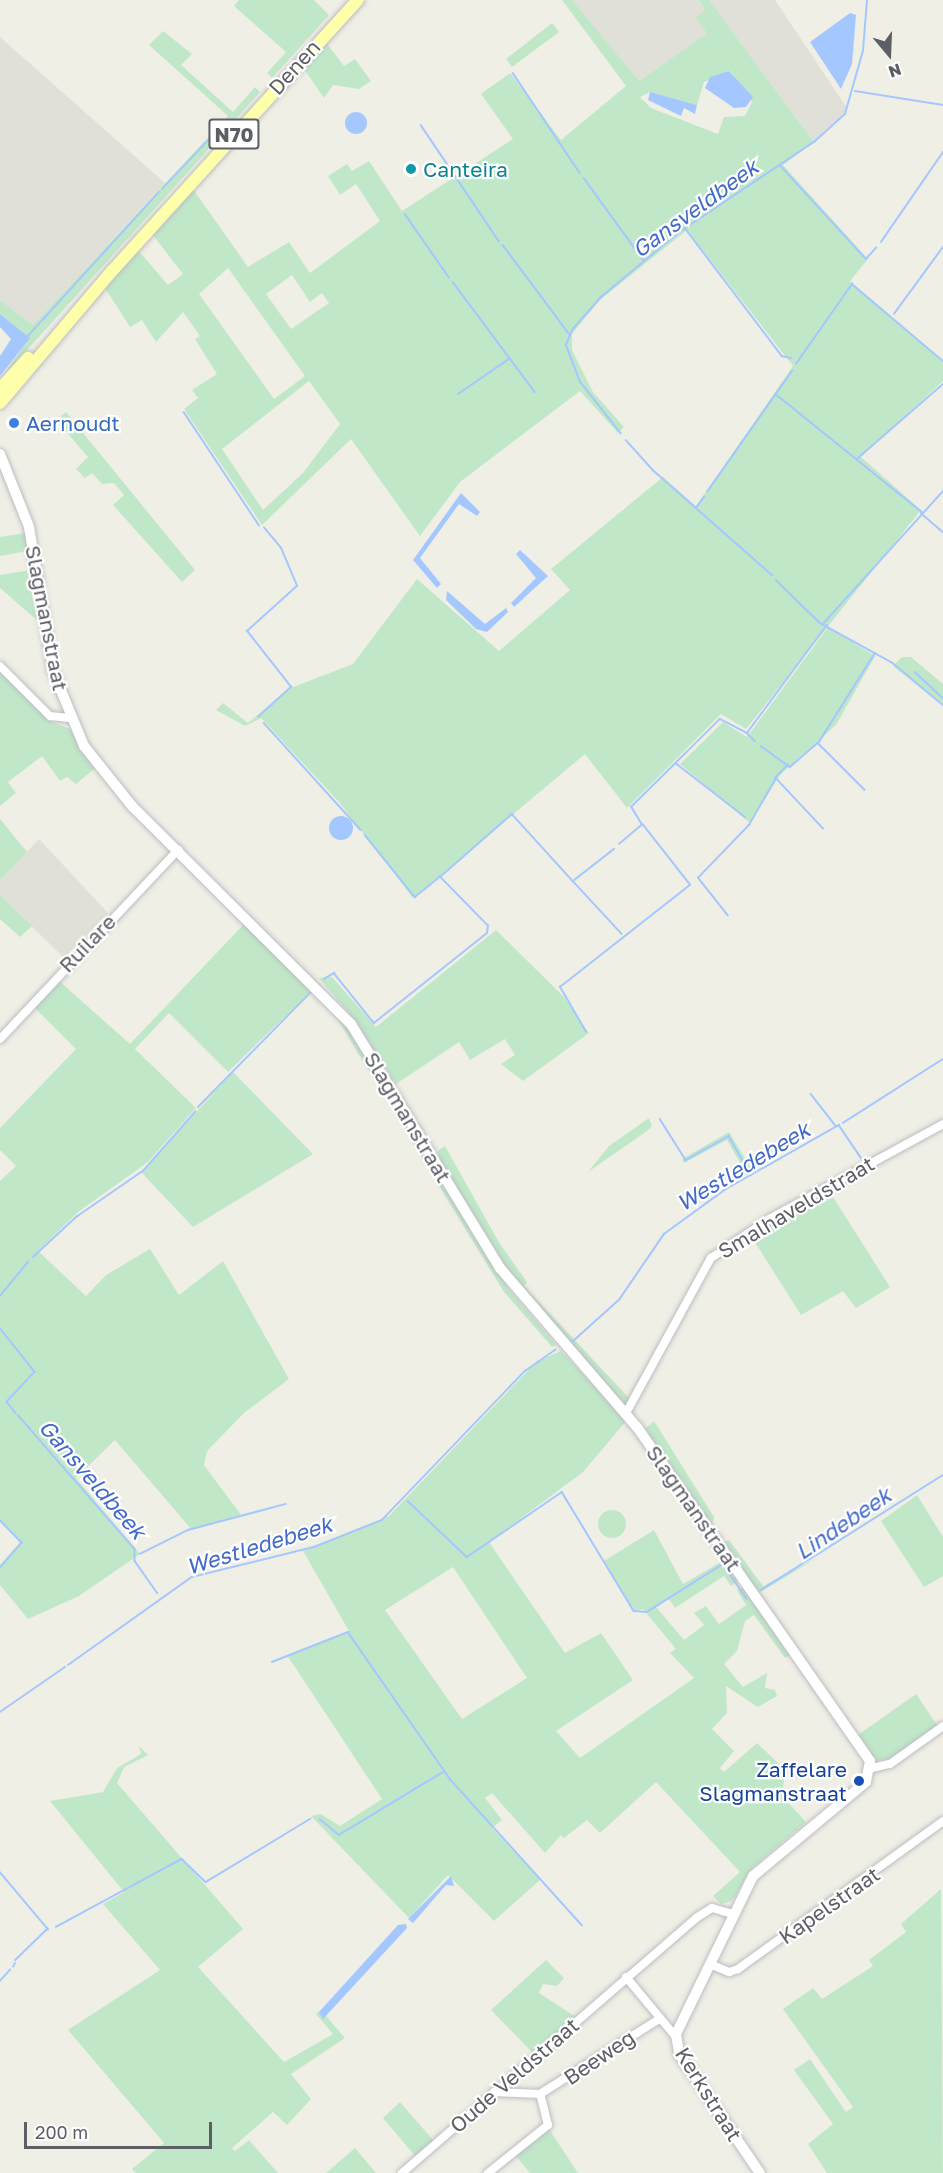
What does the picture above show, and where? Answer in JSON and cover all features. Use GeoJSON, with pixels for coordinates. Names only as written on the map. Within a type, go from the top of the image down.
{"type":"FeatureCollection","features":[{"type":"Feature","properties":{"kind":"main road","name":"Denen"},"geometry":{"type":"LineString","coordinates":[[0,389],[112,271],[358,0]]}},
{"type":"Feature","properties":{"kind":"main road","name":"Denen"},"geometry":{"type":"LineString","coordinates":[[0,403],[112,271]]}},
{"type":"Feature","properties":{"kind":"main road","name":"Slagmanstraat"},"geometry":{"type":"LineString","coordinates":[[0,454],[27,520],[51,661],[69,718],[109,780],[346,1018],[510,1282],[626,1413],[872,1768]]}},
{"type":"Feature","properties":{"kind":"main road"},"geometry":{"type":"LineString","coordinates":[[733,1914],[753,1876],[866,1782],[872,1768]]}},
{"type":"Feature","properties":{"kind":"main road","name":"Kerkstraat"},"geometry":{"type":"LineString","coordinates":[[733,1914],[676,2037],[679,2054],[760,2173]]}},
{"type":"Feature","properties":{"kind":"street"},"geometry":{"type":"LineString","coordinates":[[0,666],[50,716],[69,718]]}},
{"type":"Feature","properties":{"kind":"street","name":"Ruilare"},"geometry":{"type":"LineString","coordinates":[[0,1039],[178,850]]}},
{"type":"Feature","properties":{"kind":"street","name":"Smalhaveldstraat"},"geometry":{"type":"LineString","coordinates":[[626,1413],[711,1258],[778,1214],[943,1124]]}},
{"type":"Feature","properties":{"kind":"street"},"geometry":{"type":"LineString","coordinates":[[872,1768],[890,1764],[943,1726]]}},
{"type":"Feature","properties":{"kind":"street","name":"Kapelstraat"},"geometry":{"type":"LineString","coordinates":[[710,1964],[729,1972],[738,1969],[943,1821]]}},
{"type":"Feature","properties":{"kind":"street","name":"Oude Veldstraat"},"geometry":{"type":"LineString","coordinates":[[402,2173],[707,1909],[733,1914]]}},
{"type":"Feature","properties":{"kind":"street"},"geometry":{"type":"LineString","coordinates":[[626,1977],[676,2037]]}},
{"type":"Feature","properties":{"kind":"street","name":"Beeweg"},"geometry":{"type":"LineString","coordinates":[[494,2092],[540,2094],[659,2019]]}},
{"type":"Feature","properties":{"kind":"street","name":"Beeweg"},"geometry":{"type":"LineString","coordinates":[[488,2173],[548,2125],[540,2094]]}},
{"type":"Feature","properties":{"kind":"shaded area"},"geometry":{"type":"Polygon","coordinates":[[[571,0],[698,0],[705,9],[707,33],[639,81],[632,79],[571,0]]]}},
{"type":"Feature","properties":{"kind":"shaded area"},"geometry":{"type":"Polygon","coordinates":[[[709,0],[775,0],[847,108],[841,118],[814,142],[709,0]]]}},
{"type":"Feature","properties":{"kind":"shaded area"},"geometry":{"type":"Polygon","coordinates":[[[0,37],[165,183],[33,325],[0,300],[0,37]]]}},
{"type":"Feature","properties":{"kind":"shaded area"},"geometry":{"type":"Polygon","coordinates":[[[39,839],[108,913],[64,958],[0,895],[0,880],[39,839]]]}},
{"type":"Feature","properties":{"kind":"green space"},"geometry":{"type":"Polygon","coordinates":[[[239,0],[314,0],[329,15],[272,78],[267,73],[286,52],[234,6],[239,0]]]}},
{"type":"Feature","properties":{"kind":"green space"},"geometry":{"type":"Polygon","coordinates":[[[562,0],[572,0],[639,81],[707,33],[696,18],[705,9],[698,0],[709,0],[814,142],[783,165],[868,259],[850,281],[943,360],[943,381],[861,457],[921,510],[746,729],[721,714],[627,808],[585,754],[413,898],[339,802],[261,718],[245,726],[216,710],[223,703],[248,723],[288,689],[353,664],[417,579],[499,651],[570,590],[551,569],[663,477],[696,506],[793,366],[687,230],[600,300],[572,334],[572,350],[593,392],[624,427],[618,433],[580,391],[460,482],[420,536],[351,439],[262,525],[184,409],[198,398],[192,390],[217,374],[195,339],[200,336],[183,312],[156,342],[142,320],[130,327],[105,288],[138,250],[168,285],[183,274],[152,234],[193,189],[248,267],[289,242],[310,273],[380,221],[356,184],[340,195],[328,176],[347,164],[352,171],[369,161],[402,211],[513,139],[481,94],[510,73],[561,140],[626,86],[562,0]],[[730,71],[704,82],[697,105],[650,92],[640,97],[651,108],[718,134],[724,117],[745,116],[752,102],[730,71]],[[228,268],[199,294],[274,399],[305,376],[228,268]],[[292,275],[266,294],[291,329],[329,303],[322,293],[310,302],[292,275]],[[309,381],[222,449],[263,510],[303,473],[340,424],[309,381]]]}},
{"type":"Feature","properties":{"kind":"green space"},"geometry":{"type":"Polygon","coordinates":[[[552,23],[559,32],[512,67],[506,59],[552,23]]]}},
{"type":"Feature","properties":{"kind":"green space"},"geometry":{"type":"Polygon","coordinates":[[[163,31],[192,54],[181,65],[233,112],[255,87],[260,92],[0,380],[29,338],[0,314],[0,300],[33,325],[228,116],[149,45],[163,31]]]}},
{"type":"Feature","properties":{"kind":"green space"},"geometry":{"type":"Polygon","coordinates":[[[325,41],[344,66],[355,59],[371,81],[359,89],[333,85],[324,98],[302,66],[325,41]]]}},
{"type":"Feature","properties":{"kind":"green space"},"geometry":{"type":"Polygon","coordinates":[[[66,412],[195,570],[182,582],[113,505],[124,495],[114,483],[102,484],[92,473],[85,478],[76,469],[88,457],[56,420],[66,412]]]}},
{"type":"Feature","properties":{"kind":"green space"},"geometry":{"type":"Polygon","coordinates":[[[25,533],[28,551],[0,556],[0,537],[25,533]]]}},
{"type":"Feature","properties":{"kind":"green space"},"geometry":{"type":"Polygon","coordinates":[[[31,570],[40,623],[0,588],[0,575],[31,570]]]}},
{"type":"Feature","properties":{"kind":"green space"},"geometry":{"type":"Polygon","coordinates":[[[828,627],[875,656],[836,725],[780,775],[750,823],[680,764],[723,722],[747,737],[828,627]]]}},
{"type":"Feature","properties":{"kind":"green space"},"geometry":{"type":"Polygon","coordinates":[[[902,657],[911,657],[943,684],[943,706],[893,666],[902,657]]]}},
{"type":"Feature","properties":{"kind":"green space"},"geometry":{"type":"Polygon","coordinates":[[[0,670],[52,722],[70,729],[94,769],[76,784],[67,777],[60,781],[42,756],[8,782],[16,793],[0,806],[0,670]]]}},
{"type":"Feature","properties":{"kind":"green space"},"geometry":{"type":"Polygon","coordinates":[[[0,819],[27,852],[0,880],[0,819]]]}},
{"type":"Feature","properties":{"kind":"green space"},"geometry":{"type":"Polygon","coordinates":[[[0,895],[32,926],[20,937],[0,919],[0,895]]]}},
{"type":"Feature","properties":{"kind":"green space"},"geometry":{"type":"Polygon","coordinates":[[[245,923],[312,990],[228,1072],[169,1013],[135,1049],[196,1108],[148,1162],[78,1212],[38,1251],[86,1296],[106,1275],[150,1249],[179,1295],[223,1261],[289,1379],[244,1413],[207,1451],[204,1465],[241,1515],[192,1530],[115,1440],[76,1478],[140,1554],[79,1596],[28,1619],[0,1585],[0,1565],[20,1542],[0,1522],[0,1181],[16,1166],[0,1150],[0,1128],[76,1049],[33,1006],[57,979],[130,1044],[245,923]]]}},
{"type":"Feature","properties":{"kind":"green space"},"geometry":{"type":"Polygon","coordinates":[[[496,930],[564,997],[589,1033],[523,1081],[501,1064],[515,1055],[505,1039],[470,1060],[459,1042],[396,1084],[353,1018],[319,978],[332,977],[376,1027],[496,930]]]}},
{"type":"Feature","properties":{"kind":"green space"},"geometry":{"type":"Polygon","coordinates":[[[332,1010],[349,1027],[508,1288],[556,1345],[552,1347],[504,1292],[332,1010]]]}},
{"type":"Feature","properties":{"kind":"green space"},"geometry":{"type":"Polygon","coordinates":[[[233,1072],[313,1154],[193,1227],[141,1172],[233,1072]]]}},
{"type":"Feature","properties":{"kind":"green space"},"geometry":{"type":"Polygon","coordinates":[[[649,1118],[652,1126],[647,1131],[588,1172],[609,1146],[649,1118]]]}},
{"type":"Feature","properties":{"kind":"green space"},"geometry":{"type":"Polygon","coordinates":[[[729,1132],[753,1171],[747,1175],[727,1140],[684,1163],[682,1159],[729,1132]]]}},
{"type":"Feature","properties":{"kind":"green space"},"geometry":{"type":"Polygon","coordinates":[[[445,1146],[500,1244],[527,1282],[524,1286],[631,1400],[626,1405],[520,1289],[440,1160],[438,1151],[445,1146]]]}},
{"type":"Feature","properties":{"kind":"green space"},"geometry":{"type":"Polygon","coordinates":[[[828,1189],[890,1287],[856,1308],[843,1291],[801,1315],[751,1236],[828,1189]]]}},
{"type":"Feature","properties":{"kind":"green space"},"geometry":{"type":"Polygon","coordinates":[[[561,1351],[627,1420],[583,1472],[489,1542],[565,1653],[601,1633],[633,1680],[556,1731],[580,1758],[694,1678],[670,1653],[676,1649],[643,1609],[633,1612],[604,1561],[654,1530],[683,1584],[724,1560],[738,1580],[731,1586],[724,1576],[675,1608],[669,1599],[656,1607],[684,1640],[704,1625],[694,1613],[706,1606],[719,1624],[746,1605],[737,1590],[743,1587],[791,1654],[785,1658],[754,1615],[745,1621],[737,1651],[724,1664],[743,1687],[767,1673],[765,1688],[775,1690],[777,1696],[758,1707],[726,1686],[727,1713],[712,1729],[734,1751],[720,1768],[724,1772],[757,1743],[785,1772],[782,1796],[806,1822],[752,1868],[732,1901],[721,1904],[713,1896],[740,1872],[656,1782],[600,1833],[587,1820],[564,1838],[561,1835],[545,1853],[492,1793],[485,1798],[502,1820],[492,1828],[540,1880],[494,1921],[448,1875],[409,1918],[311,1816],[321,1814],[340,1826],[382,1799],[287,1655],[349,1631],[303,1551],[389,1516],[537,1361],[561,1351]],[[453,1567],[385,1610],[462,1719],[527,1678],[453,1567]]]}},
{"type":"Feature","properties":{"kind":"green space"},"geometry":{"type":"Polygon","coordinates":[[[654,1421],[714,1517],[712,1525],[645,1429],[654,1421]]]}},
{"type":"Feature","properties":{"kind":"green space"},"geometry":{"type":"Polygon","coordinates":[[[917,1495],[943,1537],[943,1576],[924,1587],[881,1521],[917,1495]]]}},
{"type":"Feature","properties":{"kind":"green space"},"geometry":{"type":"Polygon","coordinates":[[[612,1510],[622,1514],[626,1524],[622,1534],[612,1538],[602,1534],[598,1524],[602,1514],[612,1510]]]}},
{"type":"Feature","properties":{"kind":"green space"},"geometry":{"type":"Polygon","coordinates":[[[729,1540],[763,1586],[817,1558],[759,1593],[724,1542],[729,1540]]]}},
{"type":"Feature","properties":{"kind":"green space"},"geometry":{"type":"Polygon","coordinates":[[[916,1694],[937,1725],[892,1759],[877,1760],[858,1735],[916,1694]]]}},
{"type":"Feature","properties":{"kind":"green space"},"geometry":{"type":"Polygon","coordinates":[[[139,1746],[148,1755],[124,1767],[117,1783],[243,1929],[198,1967],[284,2062],[333,2034],[316,2014],[321,2010],[345,2038],[291,2074],[311,2099],[287,2125],[273,2112],[232,2148],[235,2151],[249,2140],[278,2173],[136,2173],[132,2169],[164,2143],[68,2030],[160,1970],[103,1904],[124,1892],[50,1801],[103,1792],[117,1768],[141,1754],[139,1746]]]}},
{"type":"Feature","properties":{"kind":"green space"},"geometry":{"type":"Polygon","coordinates":[[[941,1889],[943,2173],[827,2173],[808,2144],[833,2124],[794,2070],[810,2059],[846,2112],[853,2107],[783,2009],[813,1988],[822,1999],[873,1966],[869,1960],[906,1932],[901,1924],[941,1889]]]}},
{"type":"Feature","properties":{"kind":"green space"},"geometry":{"type":"Polygon","coordinates":[[[546,1960],[564,1978],[557,1986],[543,1984],[539,1993],[576,2017],[534,2054],[491,2010],[546,1960]]]}},
{"type":"Feature","properties":{"kind":"green space"},"geometry":{"type":"Polygon","coordinates":[[[400,2102],[434,2141],[416,2157],[383,2118],[400,2102]]]}},
{"type":"Feature","properties":{"kind":"green space"},"geometry":{"type":"Polygon","coordinates":[[[549,2129],[578,2173],[530,2173],[515,2155],[549,2129]]]}},
{"type":"Feature","properties":{"kind":"green space"},"geometry":{"type":"Polygon","coordinates":[[[355,2148],[376,2173],[326,2173],[355,2148]]]}},
{"type":"Feature","properties":{"kind":"water"},"geometry":{"type":"Polygon","coordinates":[[[850,13],[856,15],[852,64],[841,89],[810,42],[850,13]]]}},
{"type":"Feature","properties":{"kind":"water"},"geometry":{"type":"Polygon","coordinates":[[[729,71],[753,97],[746,107],[734,108],[705,88],[710,77],[729,71]]]}},
{"type":"Feature","properties":{"kind":"water"},"geometry":{"type":"Polygon","coordinates":[[[650,92],[697,105],[695,114],[684,108],[681,116],[648,100],[650,92]]]}},
{"type":"Feature","properties":{"kind":"water"},"geometry":{"type":"Polygon","coordinates":[[[352,112],[360,112],[367,119],[367,127],[360,134],[352,134],[345,127],[345,119],[352,112]]]}},
{"type":"Feature","properties":{"kind":"water"},"geometry":{"type":"Polygon","coordinates":[[[0,314],[30,338],[0,376],[0,356],[11,339],[0,327],[0,314]]]}},
{"type":"Feature","properties":{"kind":"water"},"geometry":{"type":"Polygon","coordinates":[[[461,493],[480,512],[477,516],[459,504],[420,558],[441,584],[437,588],[413,560],[461,493]]]}},
{"type":"Feature","properties":{"kind":"water"},"geometry":{"type":"Polygon","coordinates":[[[520,550],[548,576],[514,607],[511,603],[536,578],[516,554],[520,550]]]}},
{"type":"Feature","properties":{"kind":"water"},"geometry":{"type":"Polygon","coordinates":[[[447,591],[485,624],[506,608],[508,612],[487,632],[476,629],[446,600],[447,591]]]}},
{"type":"Feature","properties":{"kind":"water"},"geometry":{"type":"Polygon","coordinates":[[[341,816],[350,819],[353,828],[350,837],[341,840],[332,837],[329,828],[332,819],[341,816]]]}},
{"type":"Feature","properties":{"kind":"water"},"geometry":{"type":"Polygon","coordinates":[[[451,1876],[454,1886],[446,1885],[413,1923],[408,1919],[451,1876]]]}},
{"type":"Feature","properties":{"kind":"water"},"geometry":{"type":"Polygon","coordinates":[[[406,1924],[407,1928],[323,2019],[319,2012],[398,1925],[406,1924]]]}},
{"type":"Feature","properties":{"kind":"waterway","name":"Gansveldbeek"},"geometry":{"type":"LineString","coordinates":[[621,434],[580,382],[566,345],[572,330],[601,297],[678,233],[814,142],[845,114],[863,51],[867,0]]}},
{"type":"Feature","properties":{"kind":"waterway"},"geometry":{"type":"LineString","coordinates":[[513,73],[580,173]]}},
{"type":"Feature","properties":{"kind":"waterway"},"geometry":{"type":"LineString","coordinates":[[855,91],[943,105]]}},
{"type":"Feature","properties":{"kind":"waterway"},"geometry":{"type":"LineString","coordinates":[[421,125],[499,241]]}},
{"type":"Feature","properties":{"kind":"waterway"},"geometry":{"type":"LineString","coordinates":[[162,189],[215,133]]}},
{"type":"Feature","properties":{"kind":"waterway"},"geometry":{"type":"LineString","coordinates":[[881,242],[943,152]]}},
{"type":"Feature","properties":{"kind":"waterway"},"geometry":{"type":"LineString","coordinates":[[780,165],[866,259],[876,248]]}},
{"type":"Feature","properties":{"kind":"waterway"},"geometry":{"type":"LineString","coordinates":[[584,178],[644,261]]}},
{"type":"Feature","properties":{"kind":"waterway"},"geometry":{"type":"LineString","coordinates":[[27,337],[159,192]]}},
{"type":"Feature","properties":{"kind":"waterway"},"geometry":{"type":"LineString","coordinates":[[405,214],[449,277]]}},
{"type":"Feature","properties":{"kind":"waterway"},"geometry":{"type":"LineString","coordinates":[[685,228],[782,356],[791,358]]}},
{"type":"Feature","properties":{"kind":"waterway"},"geometry":{"type":"LineString","coordinates":[[503,245],[570,335]]}},
{"type":"Feature","properties":{"kind":"waterway"},"geometry":{"type":"LineString","coordinates":[[894,314],[943,247]]}},
{"type":"Feature","properties":{"kind":"waterway"},"geometry":{"type":"LineString","coordinates":[[453,282],[535,392]]}},
{"type":"Feature","properties":{"kind":"waterway"},"geometry":{"type":"LineString","coordinates":[[796,364],[852,284],[943,361]]}},
{"type":"Feature","properties":{"kind":"waterway"},"geometry":{"type":"LineString","coordinates":[[458,394],[509,359]]}},
{"type":"Feature","properties":{"kind":"waterway"},"geometry":{"type":"LineString","coordinates":[[707,492],[792,371]]}},
{"type":"Feature","properties":{"kind":"waterway"},"geometry":{"type":"LineString","coordinates":[[858,458],[943,384]]}},
{"type":"Feature","properties":{"kind":"waterway"},"geometry":{"type":"LineString","coordinates":[[777,395],[922,512]]}},
{"type":"Feature","properties":{"kind":"waterway"},"geometry":{"type":"LineString","coordinates":[[184,412],[259,525]]}},
{"type":"Feature","properties":{"kind":"waterway","name":"Gansveldbeek"},"geometry":{"type":"LineString","coordinates":[[626,440],[653,470],[772,575]]}},
{"type":"Feature","properties":{"kind":"waterway"},"geometry":{"type":"LineString","coordinates":[[823,624],[943,491]]}},
{"type":"Feature","properties":{"kind":"waterway"},"geometry":{"type":"LineString","coordinates":[[696,508],[704,497]]}},
{"type":"Feature","properties":{"kind":"waterway"},"geometry":{"type":"LineString","coordinates":[[921,513],[943,532]]}},
{"type":"Feature","properties":{"kind":"waterway"},"geometry":{"type":"LineString","coordinates":[[258,717],[291,687],[247,631],[297,586],[281,548],[264,528]]}},
{"type":"Feature","properties":{"kind":"waterway","name":"Gansveldbeek"},"geometry":{"type":"LineString","coordinates":[[776,580],[820,623],[893,663],[943,705]]}},
{"type":"Feature","properties":{"kind":"waterway","name":"Gansveldbeek"},"geometry":{"type":"LineString","coordinates":[[619,844],[642,825],[631,807],[720,719],[747,733],[827,625]]}},
{"type":"Feature","properties":{"kind":"waterway"},"geometry":{"type":"LineString","coordinates":[[819,742],[875,653]]}},
{"type":"Feature","properties":{"kind":"waterway"},"geometry":{"type":"LineString","coordinates":[[915,672],[943,698]]}},
{"type":"Feature","properties":{"kind":"waterway"},"geometry":{"type":"LineString","coordinates":[[264,723],[361,830]]}},
{"type":"Feature","properties":{"kind":"waterway"},"geometry":{"type":"LineString","coordinates":[[747,733],[755,741]]}},
{"type":"Feature","properties":{"kind":"waterway"},"geometry":{"type":"LineString","coordinates":[[761,746],[790,767],[818,743],[865,790]]}},
{"type":"Feature","properties":{"kind":"waterway"},"geometry":{"type":"LineString","coordinates":[[677,764],[745,817]]}},
{"type":"Feature","properties":{"kind":"waterway"},"geometry":{"type":"LineString","coordinates":[[788,765],[776,778],[823,828]]}},
{"type":"Feature","properties":{"kind":"waterway"},"geometry":{"type":"LineString","coordinates":[[728,916],[698,878],[749,825],[776,778]]}},
{"type":"Feature","properties":{"kind":"waterway","name":"Gansveldbeek"},"geometry":{"type":"LineString","coordinates":[[324,979],[334,973],[374,1023],[487,933],[488,926],[440,877],[512,814],[573,881],[614,849]]}},
{"type":"Feature","properties":{"kind":"waterway"},"geometry":{"type":"LineString","coordinates":[[586,1032],[560,987],[690,885],[643,825]]}},
{"type":"Feature","properties":{"kind":"waterway"},"geometry":{"type":"LineString","coordinates":[[365,835],[415,897],[440,877]]}},
{"type":"Feature","properties":{"kind":"waterway"},"geometry":{"type":"LineString","coordinates":[[573,881],[622,934]]}},
{"type":"Feature","properties":{"kind":"waterway","name":"Gansveldbeek"},"geometry":{"type":"LineString","coordinates":[[198,1107],[311,992]]}},
{"type":"Feature","properties":{"kind":"waterway","name":"Westledebeek"},"geometry":{"type":"LineString","coordinates":[[843,1123],[943,1059]]}},
{"type":"Feature","properties":{"kind":"waterway"},"geometry":{"type":"LineString","coordinates":[[811,1094],[836,1126]]}},
{"type":"Feature","properties":{"kind":"waterway","name":"Gansveldbeek"},"geometry":{"type":"LineString","coordinates":[[33,1257],[76,1217],[143,1171],[195,1112]]}},
{"type":"Feature","properties":{"kind":"waterway"},"geometry":{"type":"LineString","coordinates":[[660,1119],[686,1160],[729,1136],[751,1175]]}},
{"type":"Feature","properties":{"kind":"waterway","name":"Westledebeek"},"geometry":{"type":"LineString","coordinates":[[572,1342],[619,1300],[664,1234],[726,1189],[839,1125],[864,1162]]}},
{"type":"Feature","properties":{"kind":"waterway","name":"Gansveldbeek"},"geometry":{"type":"LineString","coordinates":[[0,1296],[28,1262]]}},
{"type":"Feature","properties":{"kind":"waterway","name":"Gansveldbeek"},"geometry":{"type":"LineString","coordinates":[[0,1328],[35,1372],[7,1402],[16,1413]]}},
{"type":"Feature","properties":{"kind":"waterway","name":"Westledebeek"},"geometry":{"type":"LineString","coordinates":[[68,1665],[192,1577],[314,1547],[382,1520],[525,1371],[555,1350]]}},
{"type":"Feature","properties":{"kind":"waterway","name":"Gansveldbeek"},"geometry":{"type":"LineString","coordinates":[[18,1415],[135,1549],[135,1561],[157,1593]]}},
{"type":"Feature","properties":{"kind":"waterway","name":"Lindebeek"},"geometry":{"type":"LineString","coordinates":[[761,1590],[943,1475]]}},
{"type":"Feature","properties":{"kind":"waterway","name":"Lindebeek"},"geometry":{"type":"LineString","coordinates":[[408,1501],[467,1557],[562,1492],[634,1611],[647,1612],[723,1564],[747,1599]]}},
{"type":"Feature","properties":{"kind":"waterway"},"geometry":{"type":"LineString","coordinates":[[140,1554],[188,1530],[286,1504]]}},
{"type":"Feature","properties":{"kind":"waterway"},"geometry":{"type":"LineString","coordinates":[[0,1520],[22,1543],[0,1568]]}},
{"type":"Feature","properties":{"kind":"waterway"},"geometry":{"type":"LineString","coordinates":[[272,1662],[348,1632],[450,1779],[582,1925]]}},
{"type":"Feature","properties":{"kind":"waterway","name":"Westledebeek"},"geometry":{"type":"LineString","coordinates":[[0,1712],[65,1667]]}},
{"type":"Feature","properties":{"kind":"waterway"},"geometry":{"type":"LineString","coordinates":[[320,1819],[339,1835],[443,1772]]}},
{"type":"Feature","properties":{"kind":"waterway"},"geometry":{"type":"LineString","coordinates":[[56,1927],[182,1859],[206,1882],[310,1819]]}},
{"type":"Feature","properties":{"kind":"waterway"},"geometry":{"type":"LineString","coordinates":[[0,1872],[48,1929],[16,1960]]}},
{"type":"Feature","properties":{"kind":"waterway"},"geometry":{"type":"LineString","coordinates":[[13,1967],[15,1963]]}},
{"type":"Feature","properties":{"kind":"waterway"},"geometry":{"type":"LineString","coordinates":[[0,1981],[10,1970]]}},
{"type":"Feature","properties":{"kind":"place","name":"Canteira"},"geometry":{"type":"Point","coordinates":[411,169]}},
{"type":"Feature","properties":{"kind":"place","name":"Aernoudt"},"geometry":{"type":"Point","coordinates":[14,423]}},
{"type":"Feature","properties":{"kind":"place","name":"Zaffelare Slagmanstraat"},"geometry":{"type":"Point","coordinates":[859,1781]}}]}
